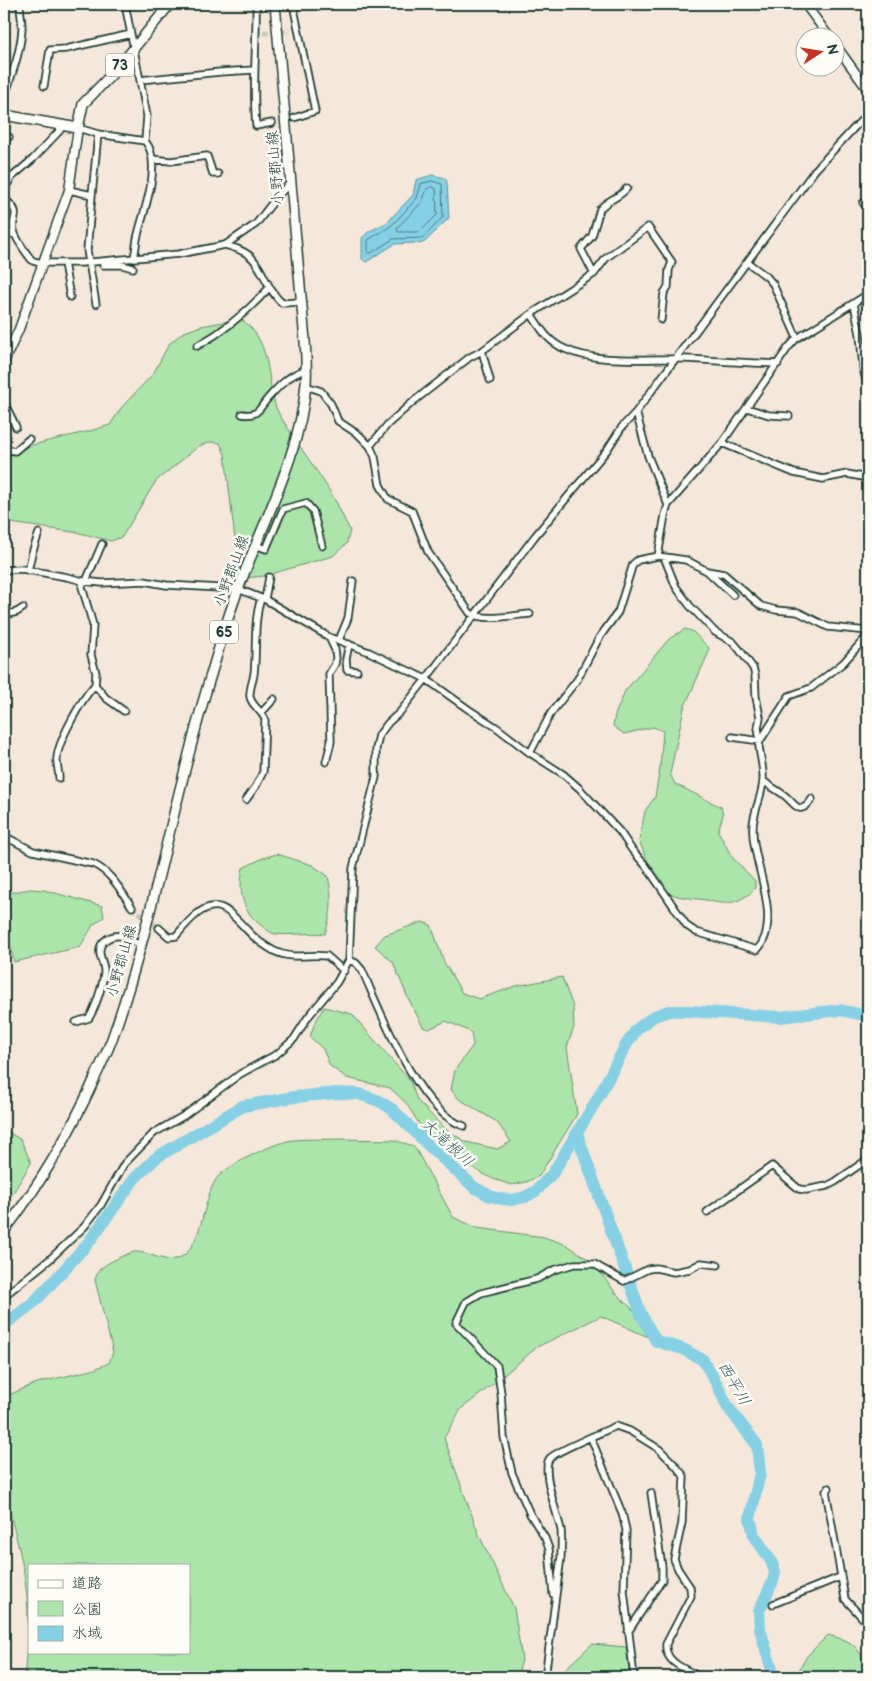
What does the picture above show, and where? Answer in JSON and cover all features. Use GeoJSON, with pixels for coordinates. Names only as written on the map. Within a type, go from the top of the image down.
{"type":"FeatureCollection","features":[{"type":"Feature","properties":{"kind":"main road","name":"73"},"geometry":{"type":"LineString","coordinates":[[78,128],[83,104],[117,68],[170,4]]}},
{"type":"Feature","properties":{"kind":"main road","name":"小野郡山線"},"geometry":{"type":"LineString","coordinates":[[4,1231],[45,1172],[78,1114],[112,1039],[141,946],[189,752],[238,589],[295,440],[306,386],[306,370],[302,302],[275,4]]}},
{"type":"Feature","properties":{"kind":"main road"},"geometry":{"type":"LineString","coordinates":[[4,115],[78,128]]}},
{"type":"Feature","properties":{"kind":"street"},"geometry":{"type":"LineString","coordinates":[[4,99],[18,56],[22,27],[20,4]]}},
{"type":"Feature","properties":{"kind":"street"},"geometry":{"type":"LineString","coordinates":[[125,4],[147,116],[146,140],[150,147],[152,159],[149,197],[137,239],[134,259]]}},
{"type":"Feature","properties":{"kind":"street"},"geometry":{"type":"LineString","coordinates":[[256,4],[260,34],[254,70],[256,126],[272,123]]}},
{"type":"Feature","properties":{"kind":"street"},"geometry":{"type":"LineString","coordinates":[[293,4],[315,111],[294,118]]}},
{"type":"Feature","properties":{"kind":"street"},"geometry":{"type":"LineString","coordinates":[[806,4],[823,28]]}},
{"type":"Feature","properties":{"kind":"street"},"geometry":{"type":"LineString","coordinates":[[290,31],[297,30]]}},
{"type":"Feature","properties":{"kind":"street"},"geometry":{"type":"LineString","coordinates":[[44,86],[50,50],[66,49],[131,34]]}},
{"type":"Feature","properties":{"kind":"street"},"geometry":{"type":"LineString","coordinates":[[844,57],[868,90]]}},
{"type":"Feature","properties":{"kind":"street"},"geometry":{"type":"LineString","coordinates":[[140,80],[254,70]]}},
{"type":"Feature","properties":{"kind":"street"},"geometry":{"type":"LineString","coordinates":[[4,1296],[50,1260],[84,1227],[101,1205],[124,1164],[154,1133],[185,1115],[240,1074],[268,1061],[288,1046],[344,971],[349,960],[353,868],[376,777],[376,749],[379,735],[426,679],[535,536],[607,450],[622,427],[636,412],[815,170],[868,113]]}},
{"type":"Feature","properties":{"kind":"street"},"geometry":{"type":"LineString","coordinates":[[4,189],[12,177],[33,159],[66,125]]}},
{"type":"Feature","properties":{"kind":"street"},"geometry":{"type":"LineString","coordinates":[[4,362],[19,330],[69,190],[78,128],[98,134],[146,140]]}},
{"type":"Feature","properties":{"kind":"street"},"geometry":{"type":"LineString","coordinates":[[96,304],[88,226],[92,204],[98,134]]}},
{"type":"Feature","properties":{"kind":"street"},"geometry":{"type":"LineString","coordinates":[[152,159],[171,161],[207,156],[213,174],[218,174]]}},
{"type":"Feature","properties":{"kind":"street"},"geometry":{"type":"LineString","coordinates":[[4,199],[14,206],[14,233],[33,261],[91,262],[179,254],[225,245],[256,224],[290,183]]}},
{"type":"Feature","properties":{"kind":"street"},"geometry":{"type":"LineString","coordinates":[[594,274],[581,249],[592,236],[603,205],[623,195],[628,188]]}},
{"type":"Feature","properties":{"kind":"street"},"geometry":{"type":"LineString","coordinates":[[69,190],[92,195]]}},
{"type":"Feature","properties":{"kind":"street"},"geometry":{"type":"LineString","coordinates":[[370,446],[388,424],[414,400],[531,314],[594,274],[606,258],[648,227],[672,262],[669,270],[668,287],[664,293],[661,320]]}},
{"type":"Feature","properties":{"kind":"street"},"geometry":{"type":"LineString","coordinates":[[4,236],[14,233]]}},
{"type":"Feature","properties":{"kind":"street"},"geometry":{"type":"LineString","coordinates":[[225,245],[242,250],[253,259],[269,288],[282,303],[302,302]]}},
{"type":"Feature","properties":{"kind":"street"},"geometry":{"type":"LineString","coordinates":[[91,262],[99,265],[122,265],[133,268]]}},
{"type":"Feature","properties":{"kind":"street"},"geometry":{"type":"LineString","coordinates":[[747,262],[773,284],[797,338]]}},
{"type":"Feature","properties":{"kind":"street"},"geometry":{"type":"LineString","coordinates":[[64,263],[70,297]]}},
{"type":"Feature","properties":{"kind":"street"},"geometry":{"type":"LineString","coordinates":[[197,346],[211,338],[241,315],[269,288]]}},
{"type":"Feature","properties":{"kind":"street"},"geometry":{"type":"LineString","coordinates":[[4,570],[28,570],[102,583],[144,581],[166,585],[238,589],[263,599],[329,637],[349,644],[426,679],[530,753],[563,774],[594,803],[620,832],[646,866],[687,926],[696,932],[757,950],[762,945],[766,934],[767,902],[752,832],[763,781],[759,746],[758,728],[760,717],[756,697],[756,678],[753,668],[739,649],[715,632],[690,606],[676,587],[661,556],[665,515],[668,505],[722,443],[788,348],[797,338],[868,294]]}},
{"type":"Feature","properties":{"kind":"street"},"geometry":{"type":"LineString","coordinates":[[854,304],[860,334],[863,369],[868,387]]}},
{"type":"Feature","properties":{"kind":"street"},"geometry":{"type":"LineString","coordinates":[[531,314],[549,340],[566,350],[604,358],[778,364]]}},
{"type":"Feature","properties":{"kind":"street"},"geometry":{"type":"LineString","coordinates":[[482,351],[490,380]]}},
{"type":"Feature","properties":{"kind":"street"},"geometry":{"type":"LineString","coordinates":[[242,414],[254,414],[262,409],[268,398],[288,379],[297,372],[306,370]]}},
{"type":"Feature","properties":{"kind":"street"},"geometry":{"type":"LineString","coordinates":[[306,386],[317,388],[325,395],[338,421],[359,435],[370,446],[375,457],[380,485],[388,499],[412,511],[428,552],[464,606],[475,616],[500,617],[530,614]]}},
{"type":"Feature","properties":{"kind":"street"},"geometry":{"type":"LineString","coordinates":[[4,402],[16,427]]}},
{"type":"Feature","properties":{"kind":"street"},"geometry":{"type":"LineString","coordinates":[[747,408],[769,415],[789,416]]}},
{"type":"Feature","properties":{"kind":"street"},"geometry":{"type":"LineString","coordinates":[[636,412],[648,456],[668,505]]}},
{"type":"Feature","properties":{"kind":"street"},"geometry":{"type":"LineString","coordinates":[[4,445],[10,450],[15,451],[30,439]]}},
{"type":"Feature","properties":{"kind":"street"},"geometry":{"type":"LineString","coordinates":[[722,443],[808,476],[823,479],[847,474],[868,478]]}},
{"type":"Feature","properties":{"kind":"street"},"geometry":{"type":"LineString","coordinates":[[255,545],[266,549],[283,509],[306,502],[313,511],[322,546]]}},
{"type":"Feature","properties":{"kind":"street"},"geometry":{"type":"LineString","coordinates":[[28,570],[39,533]]}},
{"type":"Feature","properties":{"kind":"street"},"geometry":{"type":"LineString","coordinates":[[59,778],[59,769],[56,761],[61,744],[72,718],[88,691],[95,685],[96,673],[92,655],[93,625],[82,587],[102,544]]}},
{"type":"Feature","properties":{"kind":"street"},"geometry":{"type":"LineString","coordinates":[[530,753],[552,712],[576,680],[599,638],[618,612],[633,564],[638,560],[661,556],[686,560],[707,571],[733,595]]}},
{"type":"Feature","properties":{"kind":"street"},"geometry":{"type":"LineString","coordinates":[[707,571],[724,574],[761,606],[776,610],[798,612],[828,627],[868,633]]}},
{"type":"Feature","properties":{"kind":"street"},"geometry":{"type":"LineString","coordinates":[[246,800],[263,772],[265,719],[262,712],[252,703],[250,693],[254,676],[256,651],[255,623],[269,577]]}},
{"type":"Feature","properties":{"kind":"street"},"geometry":{"type":"LineString","coordinates":[[339,640],[348,618],[353,581]]}},
{"type":"Feature","properties":{"kind":"street"},"geometry":{"type":"LineString","coordinates":[[4,615],[16,612],[22,608]]}},
{"type":"Feature","properties":{"kind":"street"},"geometry":{"type":"LineString","coordinates":[[760,741],[789,696],[811,688],[843,663],[868,633]]}},
{"type":"Feature","properties":{"kind":"street"},"geometry":{"type":"LineString","coordinates":[[326,762],[331,742],[329,674],[336,658],[335,650],[329,637]]}},
{"type":"Feature","properties":{"kind":"street"},"geometry":{"type":"LineString","coordinates":[[349,644],[346,670],[357,671]]}},
{"type":"Feature","properties":{"kind":"street"},"geometry":{"type":"LineString","coordinates":[[95,685],[106,698],[124,711]]}},
{"type":"Feature","properties":{"kind":"street"},"geometry":{"type":"LineString","coordinates":[[262,712],[274,699]]}},
{"type":"Feature","properties":{"kind":"street"},"geometry":{"type":"LineString","coordinates":[[732,737],[760,741]]}},
{"type":"Feature","properties":{"kind":"street"},"geometry":{"type":"LineString","coordinates":[[763,781],[786,796],[798,808],[805,807],[812,800]]}},
{"type":"Feature","properties":{"kind":"street"},"geometry":{"type":"LineString","coordinates":[[4,836],[33,852],[99,866],[112,879],[132,907]]}},
{"type":"Feature","properties":{"kind":"street"},"geometry":{"type":"LineString","coordinates":[[160,928],[169,936],[176,936],[197,914],[209,906],[219,906],[228,910],[249,932],[275,951],[302,958],[327,956],[344,971]]}},
{"type":"Feature","properties":{"kind":"street"},"geometry":{"type":"LineString","coordinates":[[76,1022],[86,1020],[91,1015],[101,988],[104,973],[100,953],[101,944],[108,938],[116,936],[123,937],[141,946]]}},
{"type":"Feature","properties":{"kind":"street"},"geometry":{"type":"LineString","coordinates":[[349,960],[356,963],[362,970],[382,1019],[431,1102],[443,1115],[464,1126]]}},
{"type":"Feature","properties":{"kind":"street"},"geometry":{"type":"LineString","coordinates":[[707,1212],[772,1166],[799,1189],[806,1190],[827,1186],[868,1159]]}},
{"type":"Feature","properties":{"kind":"street"},"geometry":{"type":"LineString","coordinates":[[554,1602],[549,1550],[545,1538],[530,1514],[512,1473],[504,1437],[497,1366],[456,1323],[466,1302],[481,1293],[537,1279],[554,1270],[574,1264],[594,1264],[624,1282],[648,1269],[656,1268],[674,1272],[690,1269],[701,1263],[718,1265]]}},
{"type":"Feature","properties":{"kind":"street"},"geometry":{"type":"LineString","coordinates":[[545,1677],[562,1541],[548,1480],[547,1463],[550,1457],[562,1450],[616,1426],[630,1431],[659,1448],[684,1476],[682,1523],[674,1559],[690,1587],[691,1596],[666,1644],[666,1650],[667,1655],[673,1662],[701,1677]]}},
{"type":"Feature","properties":{"kind":"street"},"geometry":{"type":"LineString","coordinates":[[591,1438],[622,1513],[626,1530],[624,1590],[634,1677]]}},
{"type":"Feature","properties":{"kind":"street"},"geometry":{"type":"LineString","coordinates":[[829,1488],[826,1490],[845,1599],[868,1624]]}},
{"type":"Feature","properties":{"kind":"street"},"geometry":{"type":"LineString","coordinates":[[628,1632],[662,1580],[660,1547],[651,1493]]}},
{"type":"Feature","properties":{"kind":"street"},"geometry":{"type":"LineString","coordinates":[[773,1604],[840,1577]]}},
{"type":"Feature","properties":{"kind":"green space"},"geometry":{"type":"Polygon","coordinates":[[[241,319],[251,328],[263,347],[278,413],[331,493],[350,530],[347,543],[333,556],[264,576],[246,578],[239,574],[225,454],[220,443],[210,442],[199,446],[156,481],[122,537],[111,541],[80,533],[4,522],[4,458],[32,445],[110,425],[121,408],[153,374],[169,344],[182,333],[201,326],[241,319]]]}},
{"type":"Feature","properties":{"kind":"green space"},"geometry":{"type":"Polygon","coordinates":[[[685,629],[692,631],[709,648],[684,708],[670,774],[675,784],[721,807],[723,815],[718,831],[732,857],[755,881],[755,888],[752,892],[740,900],[726,903],[682,897],[668,893],[661,879],[648,862],[639,841],[645,811],[655,797],[663,731],[653,727],[624,734],[613,726],[615,715],[625,691],[669,639],[685,629]]]}},
{"type":"Feature","properties":{"kind":"green space"},"geometry":{"type":"Polygon","coordinates":[[[277,854],[312,865],[328,876],[331,905],[325,934],[287,935],[271,933],[255,920],[246,908],[241,885],[243,868],[263,858],[277,854]]]}},
{"type":"Feature","properties":{"kind":"green space"},"geometry":{"type":"Polygon","coordinates":[[[30,889],[44,890],[102,906],[104,917],[93,925],[80,947],[14,962],[4,921],[4,894],[30,889]]]}},
{"type":"Feature","properties":{"kind":"green space"},"geometry":{"type":"Polygon","coordinates":[[[422,922],[431,925],[444,962],[462,993],[479,999],[516,986],[562,977],[573,1007],[574,1027],[567,1047],[577,1114],[539,1176],[526,1182],[512,1185],[493,1179],[476,1170],[423,1130],[406,1103],[390,1088],[347,1078],[330,1066],[323,1049],[310,1037],[324,1007],[352,1014],[410,1081],[417,1100],[445,1129],[466,1142],[497,1149],[511,1142],[497,1122],[459,1099],[451,1090],[455,1070],[473,1045],[471,1032],[446,1021],[429,1029],[423,1027],[407,996],[393,962],[375,946],[385,935],[422,922]]]}},
{"type":"Feature","properties":{"kind":"green space"},"geometry":{"type":"Polygon","coordinates":[[[4,1129],[21,1140],[31,1163],[4,1208],[4,1129]]]}},
{"type":"Feature","properties":{"kind":"green space"},"geometry":{"type":"Polygon","coordinates":[[[393,1140],[414,1146],[453,1217],[477,1228],[544,1237],[567,1245],[591,1261],[616,1293],[652,1329],[648,1337],[601,1316],[537,1347],[461,1409],[444,1438],[479,1535],[514,1608],[522,1660],[517,1677],[24,1677],[28,1633],[28,1654],[190,1654],[190,1564],[28,1564],[28,1610],[21,1555],[4,1495],[4,1397],[37,1383],[92,1370],[109,1363],[113,1352],[95,1280],[100,1269],[121,1256],[134,1252],[168,1259],[179,1258],[186,1253],[197,1235],[211,1190],[219,1175],[260,1151],[288,1141],[393,1140]]]}},
{"type":"Feature","properties":{"kind":"green space"},"geometry":{"type":"Polygon","coordinates":[[[828,1635],[851,1643],[859,1651],[865,1662],[868,1677],[795,1677],[807,1656],[828,1635]]]}},
{"type":"Feature","properties":{"kind":"green space"},"geometry":{"type":"Polygon","coordinates":[[[592,1644],[626,1647],[630,1677],[564,1677],[564,1670],[592,1644]]]}},
{"type":"Feature","properties":{"kind":"water"},"geometry":{"type":"Polygon","coordinates":[[[432,175],[445,178],[447,182],[449,218],[425,242],[419,244],[395,244],[366,262],[362,259],[362,238],[368,232],[388,222],[413,195],[416,180],[432,175]]]}},
{"type":"Feature","properties":{"kind":"waterway","name":"大滝根川"},"geometry":{"type":"LineString","coordinates":[[4,1325],[33,1303],[52,1283],[89,1242],[135,1178],[157,1157],[243,1106],[294,1097],[337,1093],[359,1094],[379,1101],[392,1109],[474,1187],[490,1196],[512,1200],[525,1197],[536,1191],[553,1173],[599,1096],[626,1045],[637,1029],[654,1016],[669,1011],[687,1011],[780,1017],[840,1010],[868,1016]]}},
{"type":"Feature","properties":{"kind":"waterway","name":"西平川"},"geometry":{"type":"LineString","coordinates":[[577,1134],[641,1314],[656,1341],[683,1349],[703,1360],[727,1406],[757,1445],[760,1473],[750,1518],[754,1535],[771,1561],[775,1572],[773,1581],[759,1611],[760,1629],[774,1677]]}},
{"type":"Feature","properties":{"kind":"tunnel"},"geometry":{"type":"LineString","coordinates":[[263,33],[289,31]]}},
{"type":"Feature","properties":{"kind":"tunnel"},"geometry":{"type":"LineString","coordinates":[[272,123],[294,118]]}},
{"type":"Feature","properties":{"kind":"tunnel"},"geometry":{"type":"LineString","coordinates":[[132,907],[159,928]]}}]}
